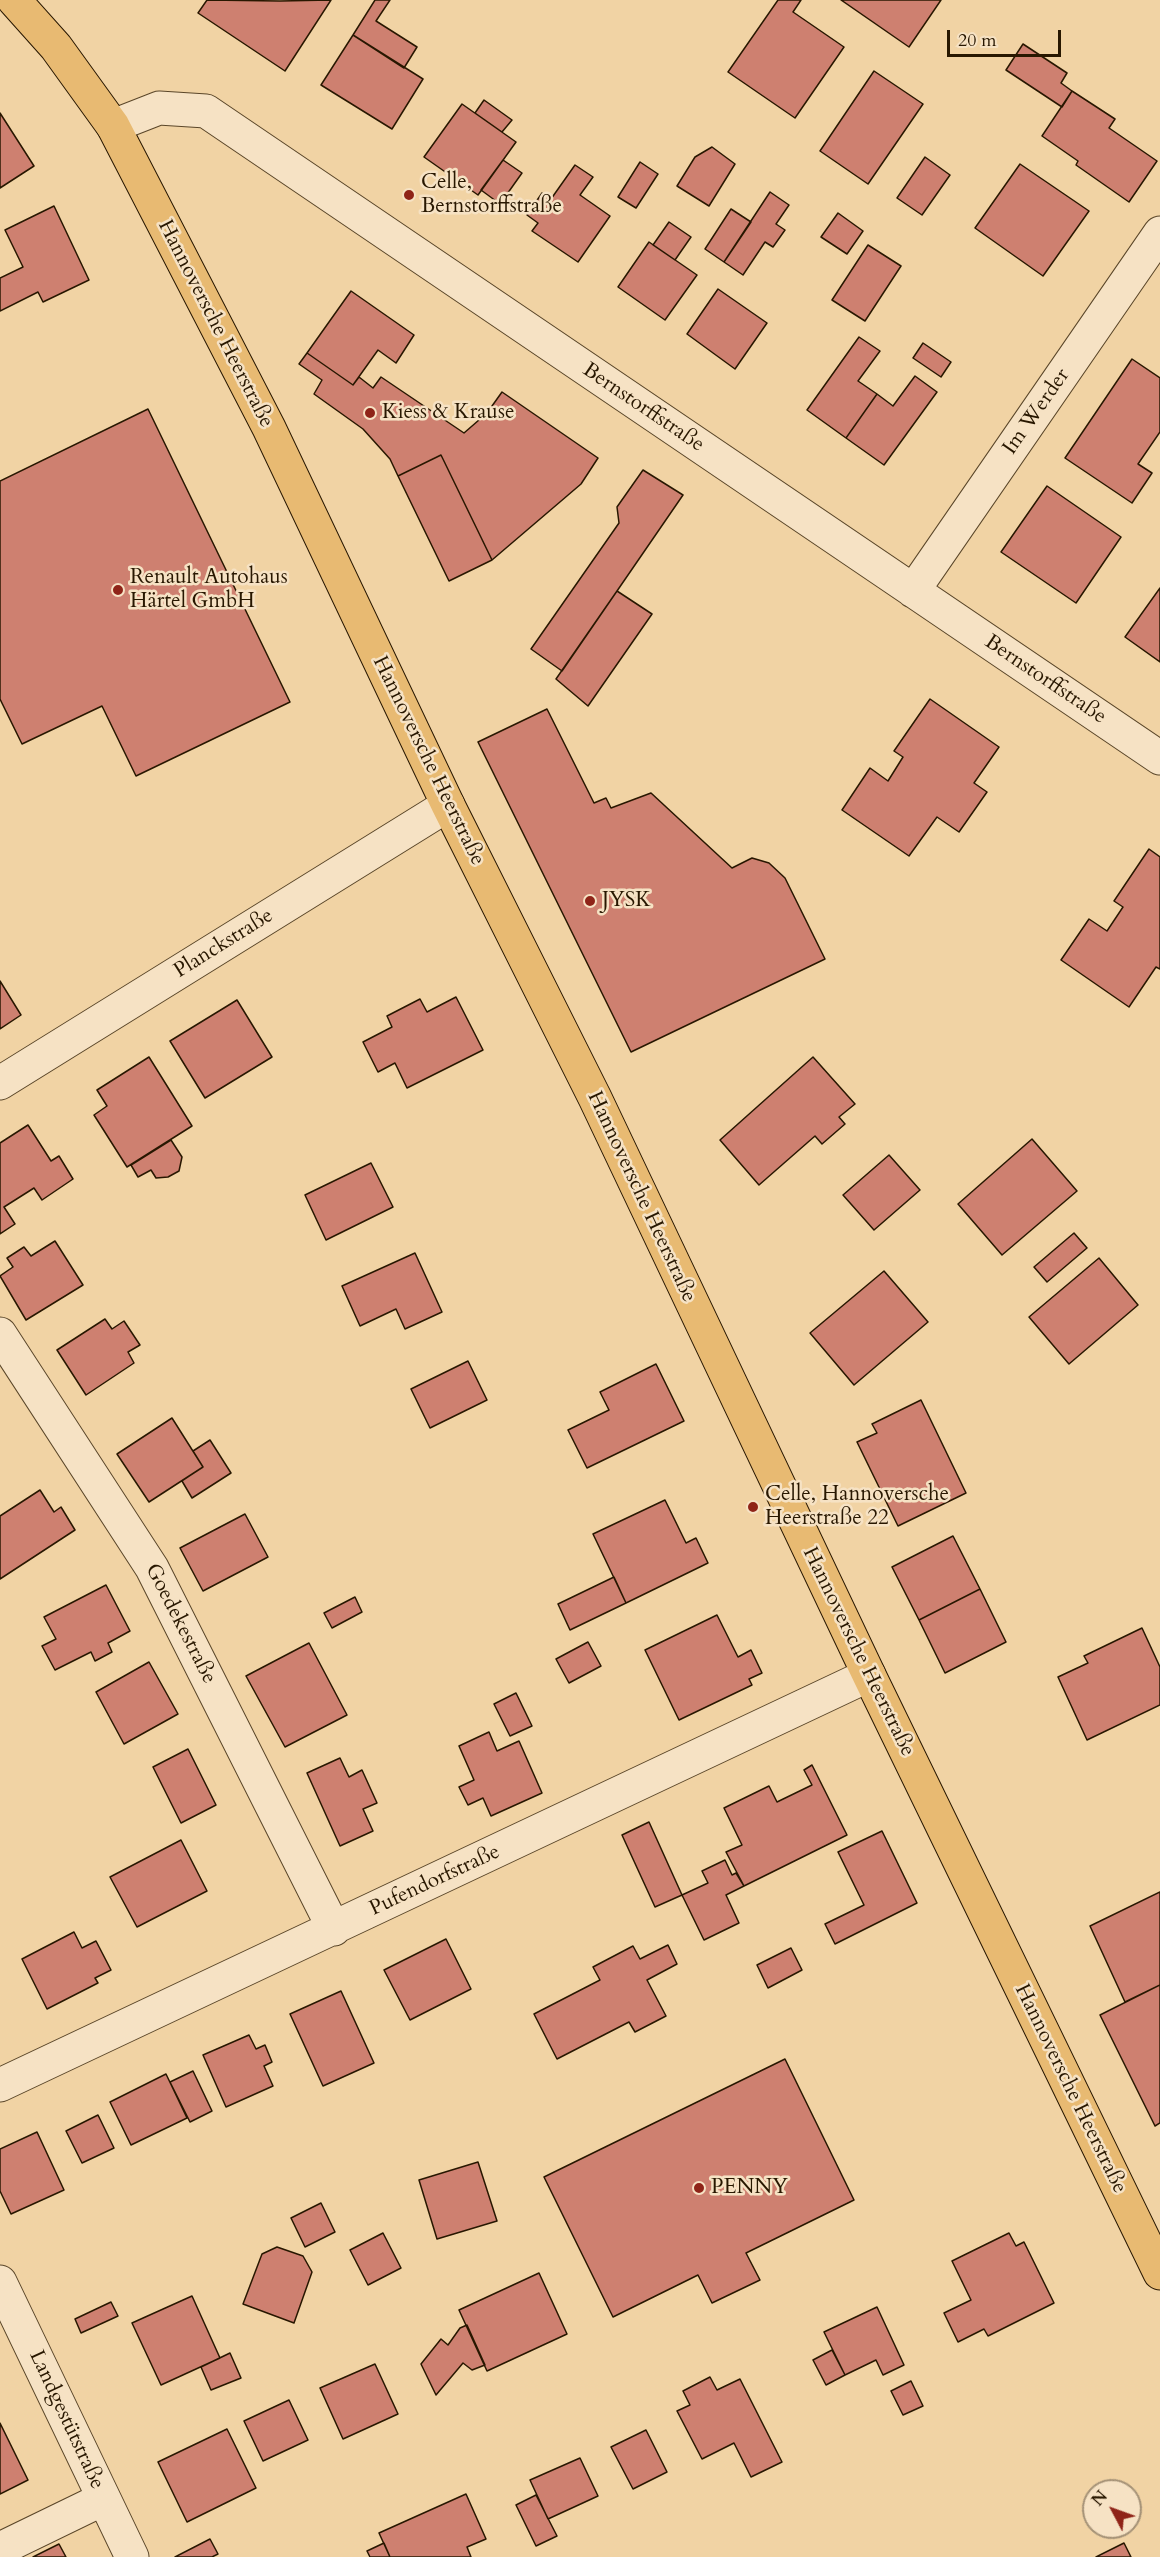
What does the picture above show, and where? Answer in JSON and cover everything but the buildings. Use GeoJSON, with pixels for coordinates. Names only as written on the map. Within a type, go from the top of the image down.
{"type":"FeatureCollection","features":[{"type":"Feature","properties":{"kind":"main road","name":"Hannoversche Heerstraße"},"geometry":{"type":"LineString","coordinates":[[14,0],[56,47],[113,126],[269,428],[448,805],[595,1098],[869,1675],[1160,2273]]}},
{"type":"Feature","properties":{"kind":"street","name":"Bernstorffstraße"},"geometry":{"type":"LineString","coordinates":[[113,126],[159,108],[206,111],[1160,758]]}},
{"type":"Feature","properties":{"kind":"street","name":"Im Werder"},"geometry":{"type":"LineString","coordinates":[[913,591],[1160,233]]}},
{"type":"Feature","properties":{"kind":"street","name":"Planckstraße"},"geometry":{"type":"LineString","coordinates":[[0,1083],[448,805]]}},
{"type":"Feature","properties":{"kind":"street","name":"Goedekestraße"},"geometry":{"type":"LineString","coordinates":[[0,1334],[153,1568],[334,1929]]}},
{"type":"Feature","properties":{"kind":"street","name":"Pufendorfstraße"},"geometry":{"type":"LineString","coordinates":[[0,2085],[869,1675]]}},
{"type":"Feature","properties":{"kind":"street","name":"Landgestütstraße"},"geometry":{"type":"LineString","coordinates":[[0,2282],[132,2557]]}},
{"type":"Feature","properties":{"kind":"street"},"geometry":{"type":"LineString","coordinates":[[0,2550],[103,2499]]}},
{"type":"Feature","properties":{"kind":"place","name":"Celle, Bernstorffstraße"},"geometry":{"type":"Point","coordinates":[409,195]}},
{"type":"Feature","properties":{"kind":"place","name":"Kiess & Krause"},"geometry":{"type":"Point","coordinates":[370,413]}},
{"type":"Feature","properties":{"kind":"place","name":"Renault Autohaus Härtel GmbH"},"geometry":{"type":"Point","coordinates":[118,590]}},
{"type":"Feature","properties":{"kind":"place","name":"JYSK"},"geometry":{"type":"Point","coordinates":[590,901]}},
{"type":"Feature","properties":{"kind":"place","name":"Celle, Hannoversche Heerstraße 22"},"geometry":{"type":"Point","coordinates":[753,1507]}},
{"type":"Feature","properties":{"kind":"place","name":"PENNY"},"geometry":{"type":"Point","coordinates":[699,2188]}}]}
